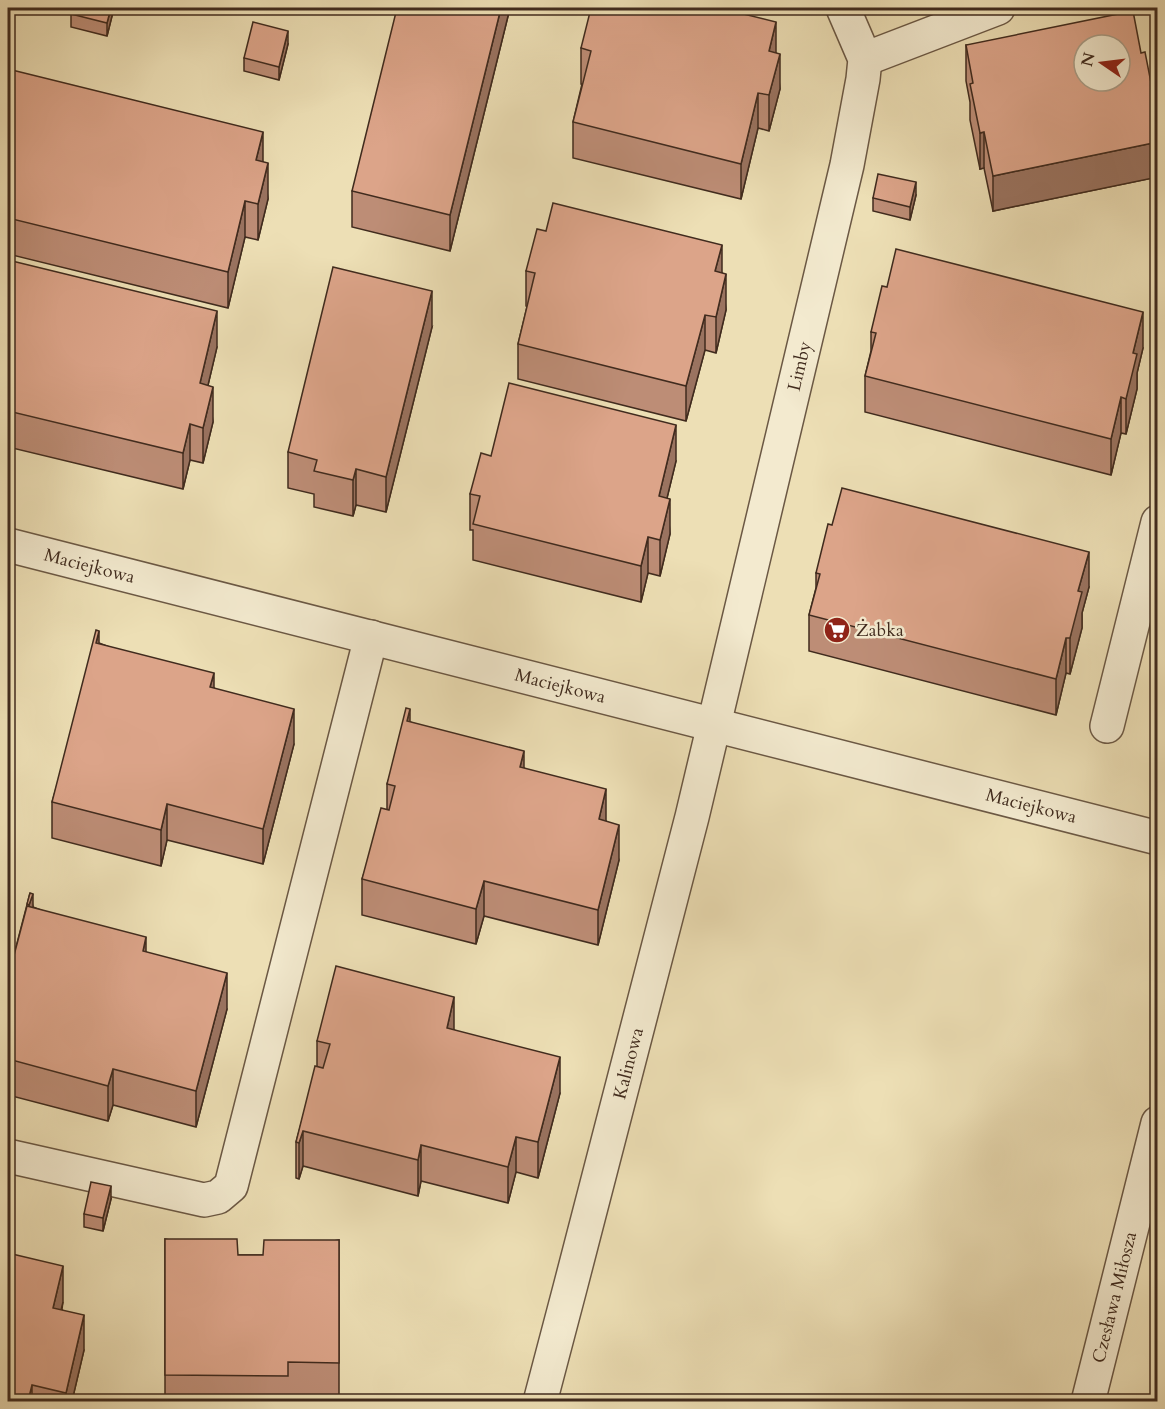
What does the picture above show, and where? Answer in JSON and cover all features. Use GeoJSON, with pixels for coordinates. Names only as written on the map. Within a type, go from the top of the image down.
{"type":"FeatureCollection","features":[{"type":"Feature","properties":{"kind":"street","name":"Limby"},"geometry":{"type":"LineString","coordinates":[[714,725],[847,165],[864,79],[865,59],[843,8]]}},
{"type":"Feature","properties":{"kind":"street"},"geometry":{"type":"LineString","coordinates":[[865,59],[998,8]]}},
{"type":"Feature","properties":{"kind":"street"},"geometry":{"type":"LineString","coordinates":[[1107,726],[1158,522]]}},
{"type":"Feature","properties":{"kind":"street","name":"Maciejkowa"},"geometry":{"type":"LineString","coordinates":[[8,545],[1158,838]]}},
{"type":"Feature","properties":{"kind":"street"},"geometry":{"type":"LineString","coordinates":[[8,1156],[204,1200],[218,1197],[231,1186],[371,638]]}},
{"type":"Feature","properties":{"kind":"street","name":"Kalinowa"},"geometry":{"type":"LineString","coordinates":[[540,1401],[633,1047],[714,725]]}},
{"type":"Feature","properties":{"kind":"street","name":"Czesława Miłosza"},"geometry":{"type":"LineString","coordinates":[[1088,1401],[1158,1124]]}},
{"type":"Feature","properties":{"kind":"building"},"geometry":{"type":"Polygon","coordinates":[[[73,8],[111,8],[107,23],[71,14],[73,8]]]}},
{"type":"Feature","properties":{"kind":"building"},"geometry":{"type":"Polygon","coordinates":[[[397,8],[501,8],[450,215],[352,191],[397,8]]]}},
{"type":"Feature","properties":{"kind":"building"},"geometry":{"type":"Polygon","coordinates":[[[591,8],[719,8],[776,22],[769,51],[780,54],[769,95],[758,93],[741,164],[573,122],[591,51],[581,48],[591,8]]]}},
{"type":"Feature","properties":{"kind":"building"},"geometry":{"type":"Polygon","coordinates":[[[1133,11],[1141,53],[1145,52],[1154,98],[1151,99],[1158,142],[993,176],[984,132],[980,133],[970,84],[973,83],[966,45],[1133,11]]]}},
{"type":"Feature","properties":{"kind":"building"},"geometry":{"type":"Polygon","coordinates":[[[253,22],[288,31],[279,67],[244,58],[253,22]]]}},
{"type":"Feature","properties":{"kind":"building"},"geometry":{"type":"Polygon","coordinates":[[[8,69],[263,132],[256,160],[268,163],[258,204],[245,201],[228,272],[8,218],[8,69]]]}},
{"type":"Feature","properties":{"kind":"building"},"geometry":{"type":"Polygon","coordinates":[[[878,174],[916,182],[910,207],[873,198],[878,174]]]}},
{"type":"Feature","properties":{"kind":"building"},"geometry":{"type":"Polygon","coordinates":[[[553,203],[722,245],[715,271],[726,274],[716,317],[705,315],[686,386],[518,344],[535,273],[526,271],[537,229],[546,231],[553,203]]]}},
{"type":"Feature","properties":{"kind":"building"},"geometry":{"type":"Polygon","coordinates":[[[896,249],[1143,312],[1133,353],[1137,354],[1126,399],[1121,397],[1111,439],[865,376],[876,333],[871,332],[882,286],[887,287],[896,249]]]}},
{"type":"Feature","properties":{"kind":"building"},"geometry":{"type":"Polygon","coordinates":[[[8,260],[217,311],[200,383],[213,387],[203,428],[190,424],[183,453],[8,411],[8,260]]]}},
{"type":"Feature","properties":{"kind":"building"},"geometry":{"type":"Polygon","coordinates":[[[333,267],[432,291],[386,477],[356,469],[353,480],[314,471],[317,460],[288,452],[333,267]]]}},
{"type":"Feature","properties":{"kind":"building"},"geometry":{"type":"Polygon","coordinates":[[[509,383],[676,425],[659,496],[670,499],[660,540],[648,537],[641,566],[473,524],[480,496],[470,494],[481,453],[491,456],[509,383]]]}},
{"type":"Feature","properties":{"kind":"building"},"geometry":{"type":"Polygon","coordinates":[[[842,488],[1089,552],[1078,591],[1082,592],[1070,638],[1066,638],[1056,679],[809,615],[820,574],[816,573],[828,524],[832,525],[842,488]]]}},
{"type":"Feature","properties":{"kind":"building"},"geometry":{"type":"Polygon","coordinates":[[[96,630],[99,631],[96,643],[214,673],[210,687],[294,709],[263,829],[167,804],[161,830],[52,802],[96,630]]]}},
{"type":"Feature","properties":{"kind":"building"},"geometry":{"type":"Polygon","coordinates":[[[406,708],[410,709],[407,721],[524,751],[520,767],[606,789],[599,819],[619,825],[598,910],[484,881],[476,909],[362,879],[381,808],[389,810],[395,786],[387,784],[406,708]]]}},
{"type":"Feature","properties":{"kind":"building"},"geometry":{"type":"Polygon","coordinates":[[[30,893],[33,894],[29,905],[27,904],[30,893]]]}},
{"type":"Feature","properties":{"kind":"building"},"geometry":{"type":"Polygon","coordinates":[[[27,906],[146,937],[143,951],[227,973],[196,1091],[113,1069],[108,1086],[8,1059],[8,978],[27,906]]]}},
{"type":"Feature","properties":{"kind":"building"},"geometry":{"type":"Polygon","coordinates":[[[336,966],[454,997],[447,1028],[560,1057],[538,1142],[516,1137],[508,1167],[421,1145],[418,1160],[303,1131],[299,1143],[296,1142],[315,1066],[323,1068],[330,1044],[317,1041],[336,966]]]}},
{"type":"Feature","properties":{"kind":"building"},"geometry":{"type":"Polygon","coordinates":[[[91,1182],[111,1186],[103,1218],[84,1214],[91,1182]]]}},
{"type":"Feature","properties":{"kind":"building"},"geometry":{"type":"Polygon","coordinates":[[[165,1239],[237,1239],[238,1255],[263,1255],[264,1240],[339,1240],[339,1363],[288,1362],[288,1376],[165,1375],[165,1239]]]}},
{"type":"Feature","properties":{"kind":"building"},"geometry":{"type":"Polygon","coordinates":[[[8,1253],[63,1266],[53,1308],[84,1315],[66,1393],[32,1385],[28,1401],[8,1401],[8,1253]]]}},
{"type":"Feature","properties":{"kind":"place","name":"Żabka"},"geometry":{"type":"Point","coordinates":[837,630]}}]}
